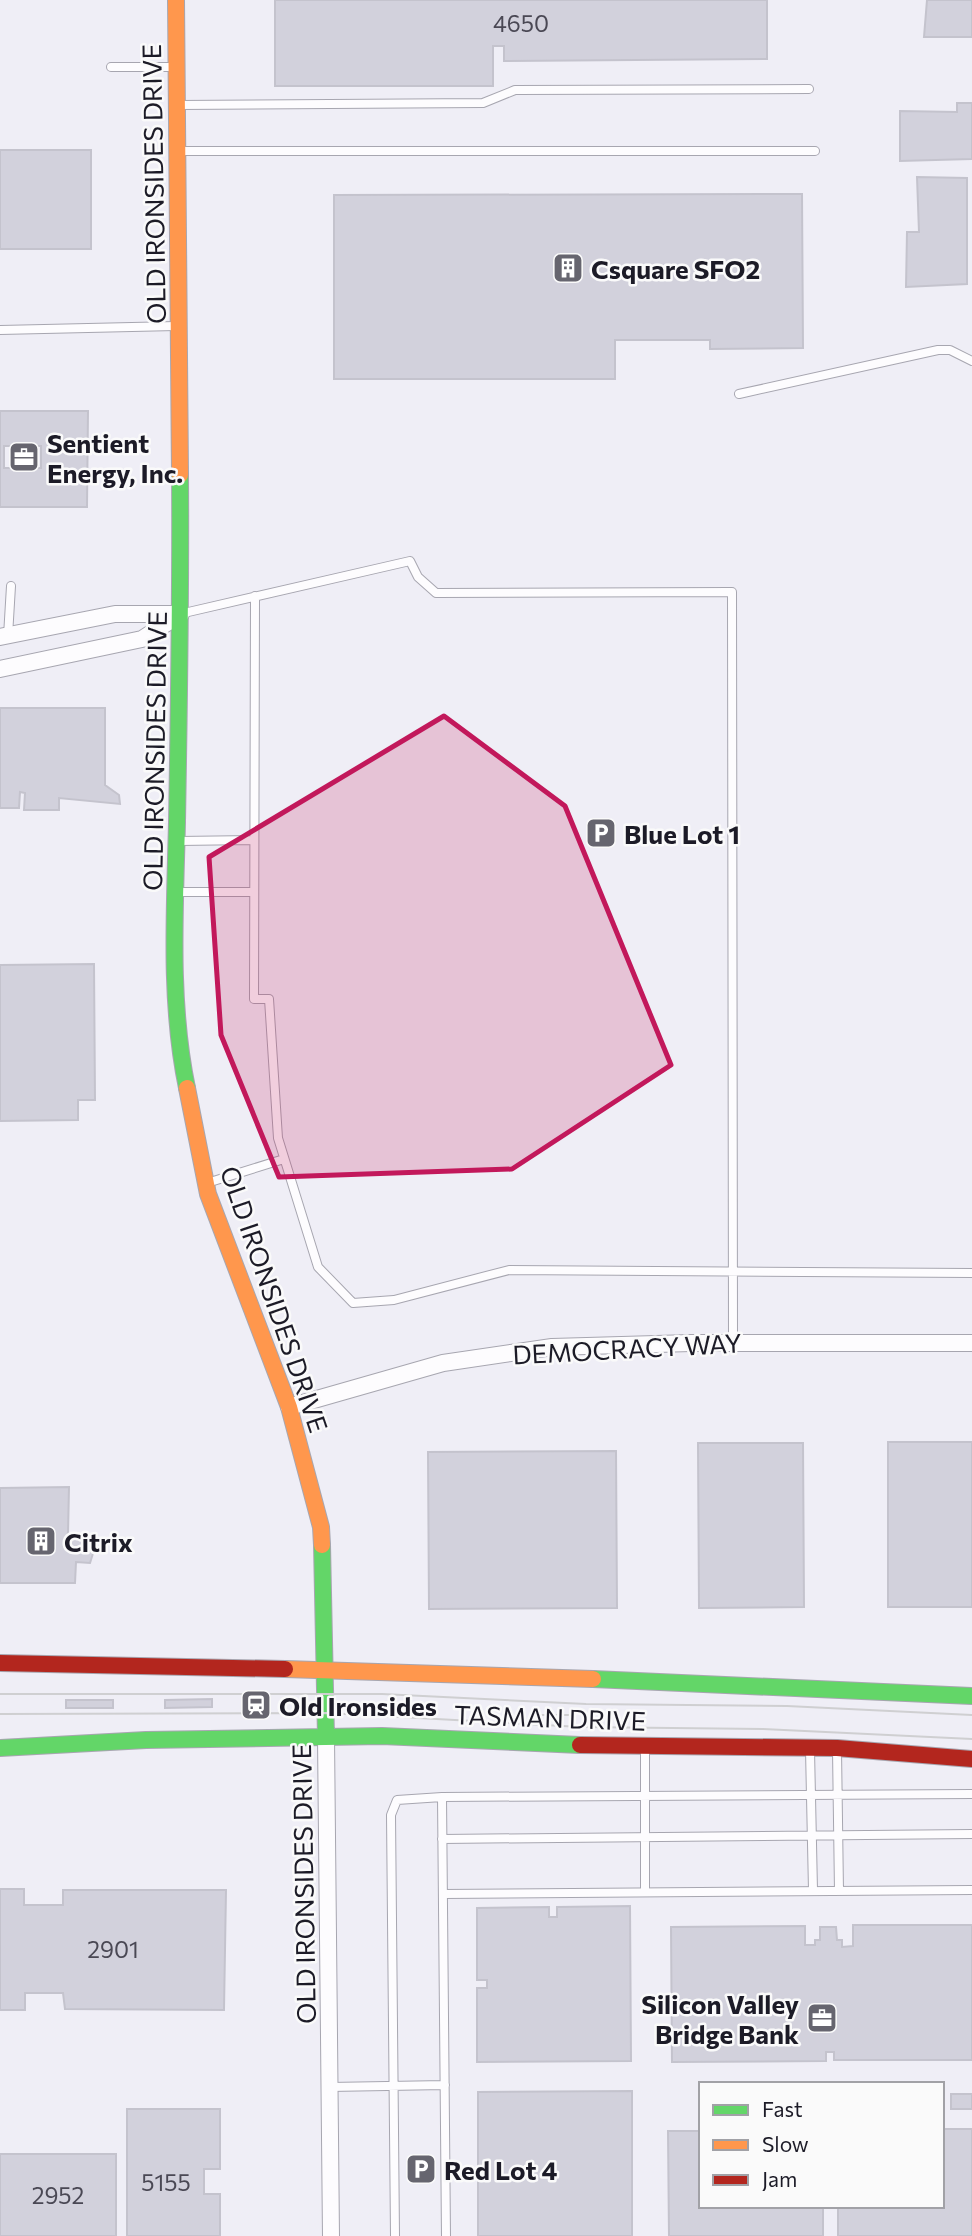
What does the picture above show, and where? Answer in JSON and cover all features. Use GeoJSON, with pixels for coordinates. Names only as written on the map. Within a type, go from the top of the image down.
{"type":"FeatureCollection","features":[{"type":"Feature","properties":{"kind":"main road","name":"OLD IRONSIDES DRIVE"},"geometry":{"type":"LineString","coordinates":[[176,0],[181,614],[175,892],[181,1060],[205,1183],[289,1407],[321,1527],[326,1737]]}},
{"type":"Feature","properties":{"kind":"main road","name":"TASMAN DRIVE"},"geometry":{"type":"LineString","coordinates":[[0,1663],[125,1668],[326,1669],[972,1696]]}},
{"type":"Feature","properties":{"kind":"main road","name":"TASMAN DRIVE"},"geometry":{"type":"LineString","coordinates":[[0,1748],[146,1740],[382,1736],[837,1748],[972,1759]]}},
{"type":"Feature","properties":{"kind":"street"},"geometry":{"type":"LineString","coordinates":[[4,636],[115,614],[181,614]]}},
{"type":"Feature","properties":{"kind":"street"},"geometry":{"type":"LineString","coordinates":[[0,669],[142,639],[181,614]]}},
{"type":"Feature","properties":{"kind":"street","name":"DEMOCRACY WAY"},"geometry":{"type":"LineString","coordinates":[[289,1407],[412,1370],[552,1347],[733,1343],[972,1343]]}},
{"type":"Feature","properties":{"kind":"street","name":"OLD IRONSIDES DRIVE"},"geometry":{"type":"LineString","coordinates":[[326,1737],[331,2236]]}},
{"type":"Feature","properties":{"kind":"lane"},"geometry":{"type":"LineString","coordinates":[[111,67],[176,67]]}},
{"type":"Feature","properties":{"kind":"lane"},"geometry":{"type":"LineString","coordinates":[[178,105],[483,103],[515,90],[809,89]]}},
{"type":"Feature","properties":{"kind":"lane"},"geometry":{"type":"LineString","coordinates":[[177,150],[815,151]]}},
{"type":"Feature","properties":{"kind":"lane"},"geometry":{"type":"LineString","coordinates":[[0,330],[179,326]]}},
{"type":"Feature","properties":{"kind":"lane"},"geometry":{"type":"LineString","coordinates":[[739,394],[937,350],[950,350],[972,361]]}},
{"type":"Feature","properties":{"kind":"lane"},"geometry":{"type":"LineString","coordinates":[[181,614],[410,561],[418,577],[436,593],[732,592],[733,1343]]}},
{"type":"Feature","properties":{"kind":"lane"},"geometry":{"type":"LineString","coordinates":[[4,636],[11,586]]}},
{"type":"Feature","properties":{"kind":"lane"},"geometry":{"type":"LineString","coordinates":[[255,596],[254,999],[269,999],[278,1138],[318,1267],[353,1303],[394,1300],[509,1270],[972,1273]]}},
{"type":"Feature","properties":{"kind":"lane"},"geometry":{"type":"LineString","coordinates":[[176,841],[253,840]]}},
{"type":"Feature","properties":{"kind":"lane"},"geometry":{"type":"LineString","coordinates":[[175,892],[254,892]]}},
{"type":"Feature","properties":{"kind":"lane"},"geometry":{"type":"LineString","coordinates":[[205,1183],[284,1159]]}},
{"type":"Feature","properties":{"kind":"lane"},"geometry":{"type":"LineString","coordinates":[[645,1745],[645,1892]]}},
{"type":"Feature","properties":{"kind":"lane"},"geometry":{"type":"LineString","coordinates":[[810,1747],[813,1890]]}},
{"type":"Feature","properties":{"kind":"lane"},"geometry":{"type":"LineString","coordinates":[[837,1748],[839,1891]]}},
{"type":"Feature","properties":{"kind":"lane"},"geometry":{"type":"LineString","coordinates":[[395,2236],[391,1815],[397,1800],[442,1797],[972,1794]]}},
{"type":"Feature","properties":{"kind":"lane"},"geometry":{"type":"LineString","coordinates":[[442,1797],[446,2236]]}},
{"type":"Feature","properties":{"kind":"lane"},"geometry":{"type":"LineString","coordinates":[[442,1839],[972,1834]]}},
{"type":"Feature","properties":{"kind":"lane"},"geometry":{"type":"LineString","coordinates":[[443,1894],[972,1890]]}},
{"type":"Feature","properties":{"kind":"lane"},"geometry":{"type":"LineString","coordinates":[[329,2087],[445,2085]]}},
{"type":"Feature","properties":{"kind":"highlighted area"},"geometry":{"type":"Polygon","coordinates":[[[444,716],[565,806],[671,1065],[512,1169],[279,1177],[221,1035],[209,857],[444,716]]]}},
{"type":"Feature","properties":{"kind":"building"},"geometry":{"type":"Polygon","coordinates":[[[275,0],[767,0],[767,59],[504,61],[504,46],[493,46],[493,86],[275,86],[275,0]]]}},
{"type":"Feature","properties":{"kind":"building"},"geometry":{"type":"Polygon","coordinates":[[[927,0],[972,0],[972,37],[924,37],[927,0]]]}},
{"type":"Feature","properties":{"kind":"building"},"geometry":{"type":"Polygon","coordinates":[[[957,103],[972,103],[972,159],[900,161],[900,111],[957,112],[957,103]]]}},
{"type":"Feature","properties":{"kind":"building"},"geometry":{"type":"Polygon","coordinates":[[[0,150],[91,150],[91,249],[0,249],[0,150]]]}},
{"type":"Feature","properties":{"kind":"building"},"geometry":{"type":"Polygon","coordinates":[[[917,177],[967,178],[967,284],[906,287],[907,232],[919,232],[917,177]]]}},
{"type":"Feature","properties":{"kind":"building","name":"Csquare SFO2"},"geometry":{"type":"Polygon","coordinates":[[[802,194],[803,348],[710,349],[710,340],[615,340],[615,379],[334,379],[334,195],[802,194]]]}},
{"type":"Feature","properties":{"kind":"building"},"geometry":{"type":"Polygon","coordinates":[[[0,411],[88,411],[87,507],[0,507],[0,411]],[[4,446],[4,468],[41,468],[41,446],[4,446]]]}},
{"type":"Feature","properties":{"kind":"building"},"geometry":{"type":"Polygon","coordinates":[[[0,708],[105,708],[105,785],[119,795],[120,804],[59,798],[59,810],[24,810],[25,793],[20,792],[19,808],[0,808],[0,708]]]}},
{"type":"Feature","properties":{"kind":"building"},"geometry":{"type":"Polygon","coordinates":[[[94,964],[95,1100],[78,1100],[78,1120],[0,1121],[0,965],[94,964]]]}},
{"type":"Feature","properties":{"kind":"building"},"geometry":{"type":"Polygon","coordinates":[[[888,1442],[972,1442],[972,1607],[888,1607],[888,1442]]]}},
{"type":"Feature","properties":{"kind":"building"},"geometry":{"type":"Polygon","coordinates":[[[698,1443],[803,1443],[804,1607],[699,1608],[698,1443]]]}},
{"type":"Feature","properties":{"kind":"building"},"geometry":{"type":"Polygon","coordinates":[[[616,1451],[617,1608],[429,1609],[428,1452],[616,1451]]]}},
{"type":"Feature","properties":{"kind":"building","name":"Citrix"},"geometry":{"type":"Polygon","coordinates":[[[69,1487],[68,1534],[95,1547],[90,1563],[76,1562],[75,1583],[0,1583],[0,1488],[69,1487]]]}},
{"type":"Feature","properties":{"kind":"building"},"geometry":{"type":"Polygon","coordinates":[[[212,1699],[212,1707],[165,1708],[165,1700],[212,1699]]]}},
{"type":"Feature","properties":{"kind":"building"},"geometry":{"type":"Polygon","coordinates":[[[66,1700],[113,1700],[113,1708],[66,1708],[66,1700]]]}},
{"type":"Feature","properties":{"kind":"building"},"geometry":{"type":"Polygon","coordinates":[[[0,1889],[24,1889],[24,1905],[63,1905],[63,1890],[226,1890],[224,2010],[65,2009],[63,1993],[25,1993],[25,2010],[0,2010],[0,1889]]]}},
{"type":"Feature","properties":{"kind":"building"},"geometry":{"type":"Polygon","coordinates":[[[630,1906],[631,2061],[477,2062],[477,1988],[487,1988],[487,1980],[477,1980],[477,1908],[549,1907],[549,1917],[557,1917],[557,1907],[630,1906]]]}},
{"type":"Feature","properties":{"kind":"building","name":"Silicon Valley Bridge Bank"},"geometry":{"type":"Polygon","coordinates":[[[853,1925],[972,1925],[972,2060],[834,2060],[834,2052],[826,2052],[826,2061],[672,2062],[671,1927],[805,1926],[805,1945],[815,1945],[815,1940],[820,1940],[820,1927],[836,1927],[837,1940],[842,1940],[842,1947],[853,1946],[853,1925]]]}},
{"type":"Feature","properties":{"kind":"building"},"geometry":{"type":"Polygon","coordinates":[[[632,2091],[632,2236],[478,2236],[478,2172],[487,2172],[487,2165],[478,2165],[478,2092],[632,2091]]]}},
{"type":"Feature","properties":{"kind":"building"},"geometry":{"type":"Polygon","coordinates":[[[951,2094],[972,2094],[972,2109],[951,2109],[951,2094]]]}},
{"type":"Feature","properties":{"kind":"building"},"geometry":{"type":"Polygon","coordinates":[[[127,2109],[220,2109],[220,2169],[204,2169],[204,2194],[220,2194],[220,2236],[127,2236],[127,2109]]]}},
{"type":"Feature","properties":{"kind":"building"},"geometry":{"type":"Polygon","coordinates":[[[944,2129],[972,2129],[972,2236],[838,2236],[838,2208],[944,2208],[944,2129]]]}},
{"type":"Feature","properties":{"kind":"building"},"geometry":{"type":"Polygon","coordinates":[[[668,2131],[699,2131],[699,2208],[823,2208],[823,2236],[669,2236],[668,2131]]]}},
{"type":"Feature","properties":{"kind":"building"},"geometry":{"type":"Polygon","coordinates":[[[0,2154],[116,2154],[116,2236],[0,2236],[0,2154]]]}},
{"type":"Feature","properties":{"kind":"tram line"},"geometry":{"type":"LineString","coordinates":[[0,1694],[382,1694],[586,1704],[787,1706],[972,1715]]}},
{"type":"Feature","properties":{"kind":"tram line"},"geometry":{"type":"LineString","coordinates":[[0,1714],[326,1713],[581,1727],[763,1729],[972,1739]]}},
{"type":"Feature","properties":{"kind":"tram line"},"geometry":{"type":"LineString","coordinates":[[539,1715],[571,1715]]}},
{"type":"Feature","properties":{"kind":"traffic: fast"},"geometry":{"type":"LineString","coordinates":[[180,475],[180,648],[174,956],[181,1055],[187,1088]]}},
{"type":"Feature","properties":{"kind":"traffic: fast"},"geometry":{"type":"LineString","coordinates":[[322,1545],[326,1737]]}},
{"type":"Feature","properties":{"kind":"traffic: fast"},"geometry":{"type":"LineString","coordinates":[[593,1679],[972,1696]]}},
{"type":"Feature","properties":{"kind":"traffic: fast"},"geometry":{"type":"LineString","coordinates":[[0,1748],[146,1740],[382,1736],[580,1745]]}},
{"type":"Feature","properties":{"kind":"traffic: slow"},"geometry":{"type":"LineString","coordinates":[[176,0],[180,475]]}},
{"type":"Feature","properties":{"kind":"traffic: slow"},"geometry":{"type":"LineString","coordinates":[[187,1088],[208,1194],[289,1407],[321,1527],[322,1545]]}},
{"type":"Feature","properties":{"kind":"traffic: slow"},"geometry":{"type":"LineString","coordinates":[[285,1669],[593,1679]]}},
{"type":"Feature","properties":{"kind":"traffic: jam"},"geometry":{"type":"LineString","coordinates":[[0,1663],[285,1669]]}},
{"type":"Feature","properties":{"kind":"traffic: jam"},"geometry":{"type":"LineString","coordinates":[[580,1745],[837,1748],[972,1759]]}},
{"type":"Feature","properties":{"kind":"place","name":"Csquare SFO2"},"geometry":{"type":"Point","coordinates":[568,268]}},
{"type":"Feature","properties":{"kind":"place","name":"Sentient Energy, Inc."},"geometry":{"type":"Point","coordinates":[24,457]}},
{"type":"Feature","properties":{"kind":"place","name":"Blue Lot 1"},"geometry":{"type":"Point","coordinates":[601,833]}},
{"type":"Feature","properties":{"kind":"place","name":"Citrix"},"geometry":{"type":"Point","coordinates":[41,1541]}},
{"type":"Feature","properties":{"kind":"place","name":"Old Ironsides"},"geometry":{"type":"Point","coordinates":[256,1705]}},
{"type":"Feature","properties":{"kind":"place","name":"Silicon Valley Bridge Bank"},"geometry":{"type":"Point","coordinates":[822,2018]}},
{"type":"Feature","properties":{"kind":"place","name":"Red Lot 4"},"geometry":{"type":"Point","coordinates":[421,2169]}}]}
